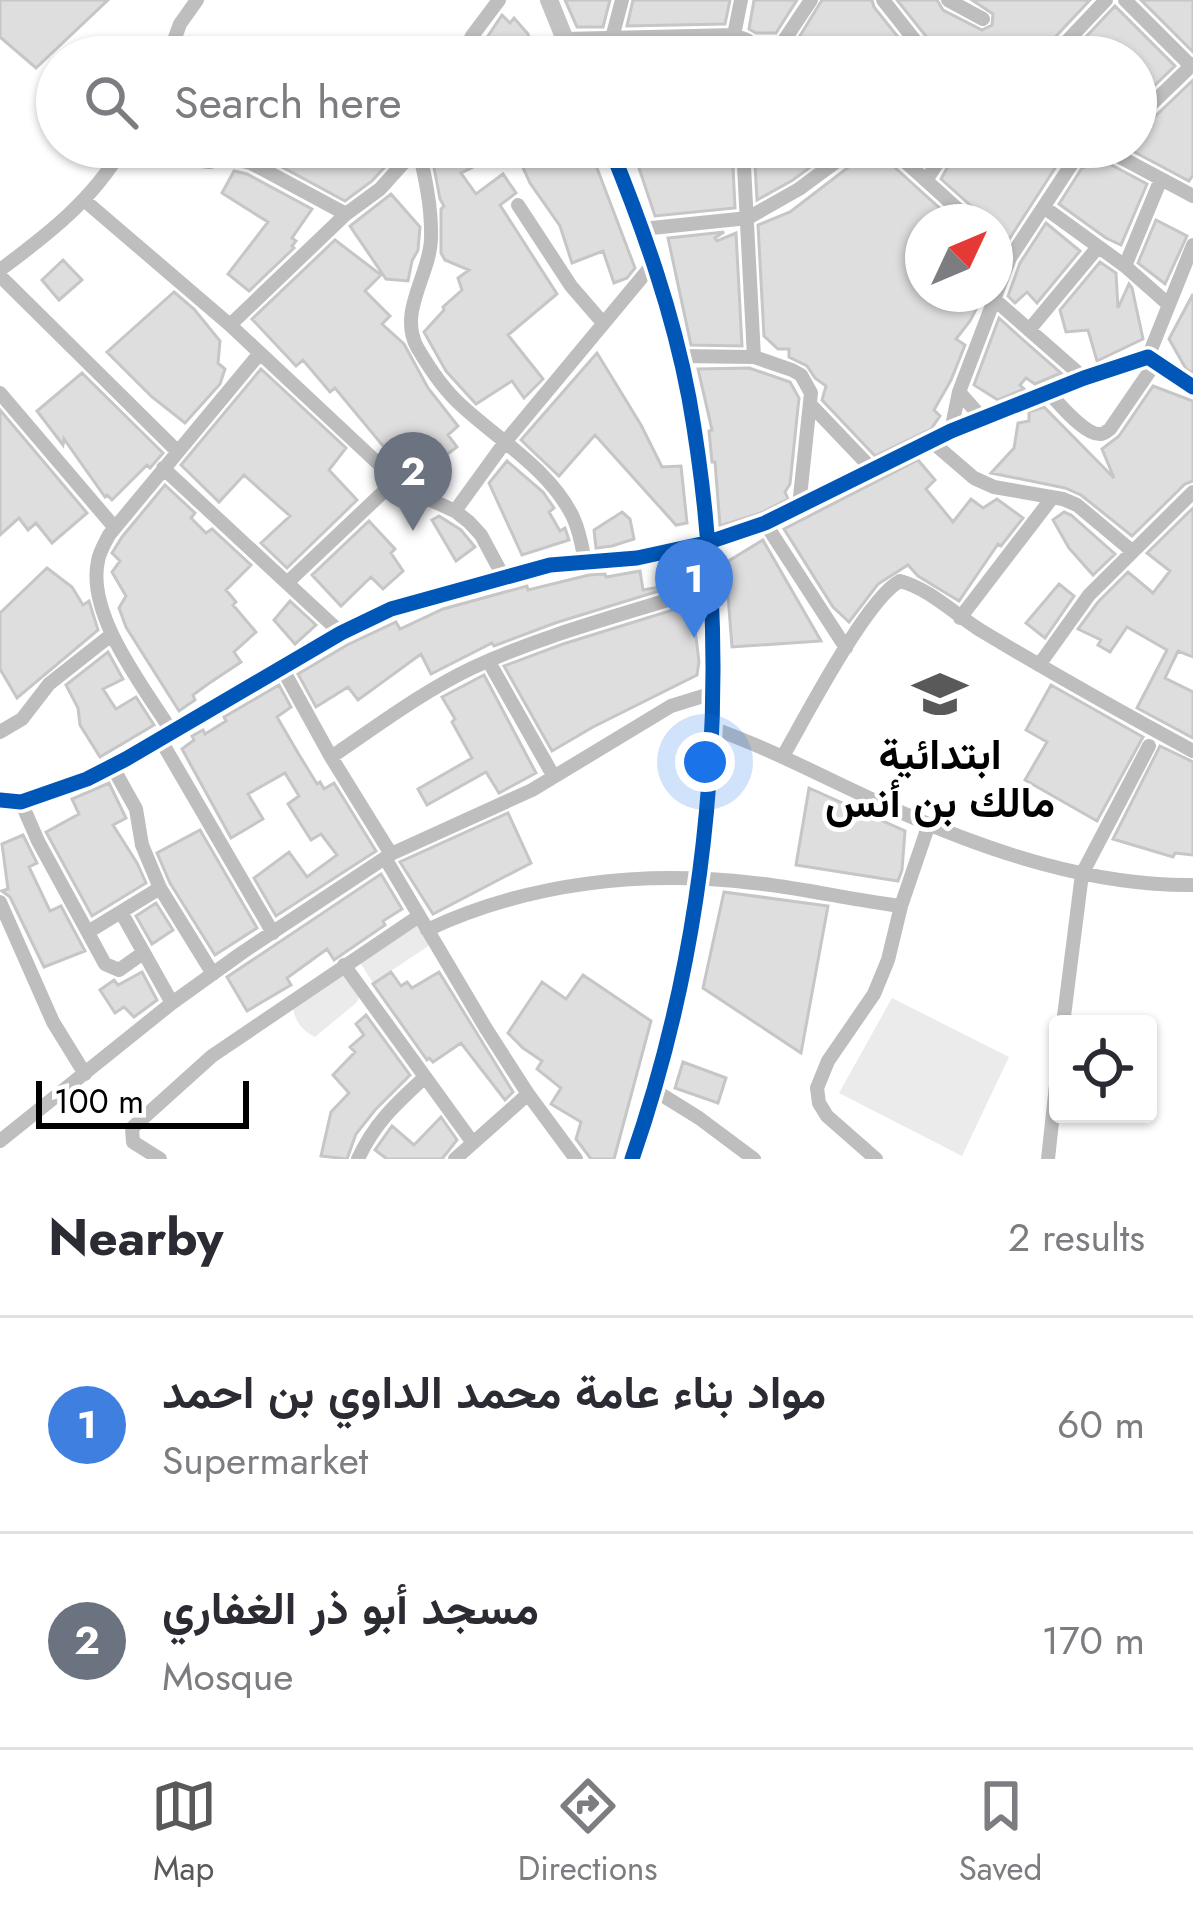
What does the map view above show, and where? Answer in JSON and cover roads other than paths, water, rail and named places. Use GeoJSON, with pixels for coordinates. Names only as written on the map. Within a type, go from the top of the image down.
{"type":"FeatureCollection","features":[{"type":"Feature","properties":{"kind":"street"},"geometry":{"type":"LineString","coordinates":[[176,36],[196,0]]}},
{"type":"Feature","properties":{"kind":"street"},"geometry":{"type":"LineString","coordinates":[[472,36],[499,0]]}},
{"type":"Feature","properties":{"kind":"street"},"geometry":{"type":"LineString","coordinates":[[549,0],[563,36]]}},
{"type":"Feature","properties":{"kind":"street"},"geometry":{"type":"LineString","coordinates":[[613,36],[622,0]]}},
{"type":"Feature","properties":{"kind":"street"},"geometry":{"type":"LineString","coordinates":[[734,34],[741,0]]}},
{"type":"Feature","properties":{"kind":"street"},"geometry":{"type":"LineString","coordinates":[[785,36],[811,0]]}},
{"type":"Feature","properties":{"kind":"street"},"geometry":{"type":"LineString","coordinates":[[883,0],[909,36]]}},
{"type":"Feature","properties":{"kind":"street"},"geometry":{"type":"LineString","coordinates":[[948,0],[983,19]]}},
{"type":"Feature","properties":{"kind":"street"},"geometry":{"type":"LineString","coordinates":[[1072,36],[1106,0]]}},
{"type":"Feature","properties":{"kind":"street"},"geometry":{"type":"LineString","coordinates":[[1125,0],[1192,65],[1157,99]]}},
{"type":"Feature","properties":{"kind":"street"},"geometry":{"type":"LineString","coordinates":[[674,36],[738,36]]}},
{"type":"Feature","properties":{"kind":"street"},"geometry":{"type":"LineString","coordinates":[[107,168],[84,200],[0,273],[177,452]]}},
{"type":"Feature","properties":{"kind":"street"},"geometry":{"type":"LineString","coordinates":[[260,168],[346,214]]}},
{"type":"Feature","properties":{"kind":"street"},"geometry":{"type":"LineString","coordinates":[[230,325],[398,168]]}},
{"type":"Feature","properties":{"kind":"street"},"geometry":{"type":"LineString","coordinates":[[422,168],[431,238],[411,314],[410,329],[417,346],[457,402],[551,483],[572,514],[585,562]]}},
{"type":"Feature","properties":{"kind":"street"},"geometry":{"type":"LineString","coordinates":[[618,168],[680,356],[700,470],[713,693],[700,878],[665,1051],[632,1159]]}},
{"type":"Feature","properties":{"kind":"street"},"geometry":{"type":"LineString","coordinates":[[744,168],[754,357]]}},
{"type":"Feature","properties":{"kind":"street"},"geometry":{"type":"LineString","coordinates":[[642,229],[748,218],[828,168]]}},
{"type":"Feature","properties":{"kind":"street"},"geometry":{"type":"LineString","coordinates":[[914,168],[953,204]]}},
{"type":"Feature","properties":{"kind":"street"},"geometry":{"type":"LineString","coordinates":[[927,179],[934,168]]}},
{"type":"Feature","properties":{"kind":"street"},"geometry":{"type":"LineString","coordinates":[[1013,254],[1069,168]]}},
{"type":"Feature","properties":{"kind":"street"},"geometry":{"type":"LineString","coordinates":[[1141,168],[1193,196]]}},
{"type":"Feature","properties":{"kind":"street"},"geometry":{"type":"LineString","coordinates":[[1125,266],[1161,179]]}},
{"type":"Feature","properties":{"kind":"street"},"geometry":{"type":"LineString","coordinates":[[84,200],[413,492],[455,511],[481,535],[503,576]]}},
{"type":"Feature","properties":{"kind":"street"},"geometry":{"type":"LineString","coordinates":[[518,205],[603,323]]}},
{"type":"Feature","properties":{"kind":"street"},"geometry":{"type":"LineString","coordinates":[[1045,208],[1168,304]]}},
{"type":"Feature","properties":{"kind":"street"},"geometry":{"type":"LineString","coordinates":[[1048,392],[1083,428],[1096,434],[1110,429],[1152,359],[1193,245]]}},
{"type":"Feature","properties":{"kind":"street"},"geometry":{"type":"LineString","coordinates":[[1029,330],[1098,247]]}},
{"type":"Feature","properties":{"kind":"street"},"geometry":{"type":"LineString","coordinates":[[455,511],[505,442],[653,264]]}},
{"type":"Feature","properties":{"kind":"street"},"geometry":{"type":"LineString","coordinates":[[950,431],[959,392],[989,312]]}},
{"type":"Feature","properties":{"kind":"street"},"geometry":{"type":"LineString","coordinates":[[1009,312],[1084,378]]}},
{"type":"Feature","properties":{"kind":"street"},"geometry":{"type":"LineString","coordinates":[[260,353],[115,528],[97,562],[98,593],[111,635],[273,933]]}},
{"type":"Feature","properties":{"kind":"street"},"geometry":{"type":"LineString","coordinates":[[680,356],[754,357],[801,375],[811,394],[799,506]]}},
{"type":"Feature","properties":{"kind":"street"},"geometry":{"type":"LineString","coordinates":[[0,800],[21,802],[50,794],[112,766],[341,633],[391,609],[550,565],[638,558],[706,543],[765,523],[950,431],[1084,378],[1152,359],[1193,387]]}},
{"type":"Feature","properties":{"kind":"street"},"geometry":{"type":"LineString","coordinates":[[959,392],[982,418]]}},
{"type":"Feature","properties":{"kind":"street"},"geometry":{"type":"LineString","coordinates":[[0,393],[115,528]]}},
{"type":"Feature","properties":{"kind":"street"},"geometry":{"type":"LineString","coordinates":[[810,404],[873,470]]}},
{"type":"Feature","properties":{"kind":"street"},"geometry":{"type":"LineString","coordinates":[[931,441],[974,478],[994,488],[1077,505],[1132,551]]}},
{"type":"Feature","properties":{"kind":"street"},"geometry":{"type":"LineString","coordinates":[[164,468],[341,633]]}},
{"type":"Feature","properties":{"kind":"street"},"geometry":{"type":"LineString","coordinates":[[288,582],[398,479]]}},
{"type":"Feature","properties":{"kind":"street"},"geometry":{"type":"LineString","coordinates":[[1039,665],[1089,595],[1193,492]]}},
{"type":"Feature","properties":{"kind":"street"},"geometry":{"type":"LineString","coordinates":[[960,618],[1052,498]]}},
{"type":"Feature","properties":{"kind":"street"},"geometry":{"type":"LineString","coordinates":[[765,523],[846,648]]}},
{"type":"Feature","properties":{"kind":"street"},"geometry":{"type":"LineString","coordinates":[[783,756],[846,648],[890,586],[900,580],[1193,751]]}},
{"type":"Feature","properties":{"kind":"street"},"geometry":{"type":"LineString","coordinates":[[331,757],[430,692],[489,662],[709,587]]}},
{"type":"Feature","properties":{"kind":"street"},"geometry":{"type":"LineString","coordinates":[[0,732],[22,719],[49,684],[111,635]]}},
{"type":"Feature","properties":{"kind":"street"},"geometry":{"type":"LineString","coordinates":[[489,662],[554,777]]}},
{"type":"Feature","properties":{"kind":"street"},"geometry":{"type":"LineString","coordinates":[[282,668],[418,916],[528,1094],[576,1159]]}},
{"type":"Feature","properties":{"kind":"street"},"geometry":{"type":"LineString","coordinates":[[0,1141],[172,1003],[388,856],[554,777],[671,706],[713,693]]}},
{"type":"Feature","properties":{"kind":"street"},"geometry":{"type":"LineString","coordinates":[[712,728],[929,824],[1082,874],[1193,885]]}},
{"type":"Feature","properties":{"kind":"street"},"geometry":{"type":"LineString","coordinates":[[1064,1015],[1082,874],[1149,746]]}},
{"type":"Feature","properties":{"kind":"street"},"geometry":{"type":"LineString","coordinates":[[112,766],[136,809],[142,844],[160,888],[213,974]]}},
{"type":"Feature","properties":{"kind":"street"},"geometry":{"type":"LineString","coordinates":[[21,802],[105,964],[119,970],[143,953]]}},
{"type":"Feature","properties":{"kind":"street"},"geometry":{"type":"LineString","coordinates":[[876,1159],[827,1116],[817,1088],[828,1061],[874,994],[929,824]]}},
{"type":"Feature","properties":{"kind":"street"},"geometry":{"type":"LineString","coordinates":[[427,930],[486,906],[580,883],[700,878],[901,906]]}},
{"type":"Feature","properties":{"kind":"street"},"geometry":{"type":"LineString","coordinates":[[88,932],[160,888]]}},
{"type":"Feature","properties":{"kind":"street"},"geometry":{"type":"LineString","coordinates":[[0,902],[53,1022],[85,1074]]}},
{"type":"Feature","properties":{"kind":"street"},"geometry":{"type":"LineString","coordinates":[[121,912],[172,1003]]}},
{"type":"Feature","properties":{"kind":"street"},"geometry":{"type":"LineString","coordinates":[[160,1159],[133,1142],[132,1128],[212,1056],[418,916]]}},
{"type":"Feature","properties":{"kind":"street"},"geometry":{"type":"LineString","coordinates":[[344,965],[473,1143]]}},
{"type":"Feature","properties":{"kind":"street"},"geometry":{"type":"LineString","coordinates":[[358,1159],[379,1121],[425,1077]]}},
{"type":"Feature","properties":{"kind":"street"},"geometry":{"type":"LineString","coordinates":[[654,1090],[754,1159]]}},
{"type":"Feature","properties":{"kind":"street"},"geometry":{"type":"LineString","coordinates":[[455,1159],[528,1094]]}},
{"type":"Feature","properties":{"kind":"street"},"geometry":{"type":"LineString","coordinates":[[1048,1159],[1052,1123]]}},
{"type":"Feature","properties":{"kind":"place","name":"مسجد أبو ذر الغفاري"},"geometry":{"type":"Point","coordinates":[413,531]}},
{"type":"Feature","properties":{"kind":"place","name":"مواد بناء عامة محمد الداوي بن احمد"},"geometry":{"type":"Point","coordinates":[694,638]}},
{"type":"Feature","properties":{"kind":"place","name":"ابتدائية مالك بن أنس"},"geometry":{"type":"Point","coordinates":[940,694]}}]}
